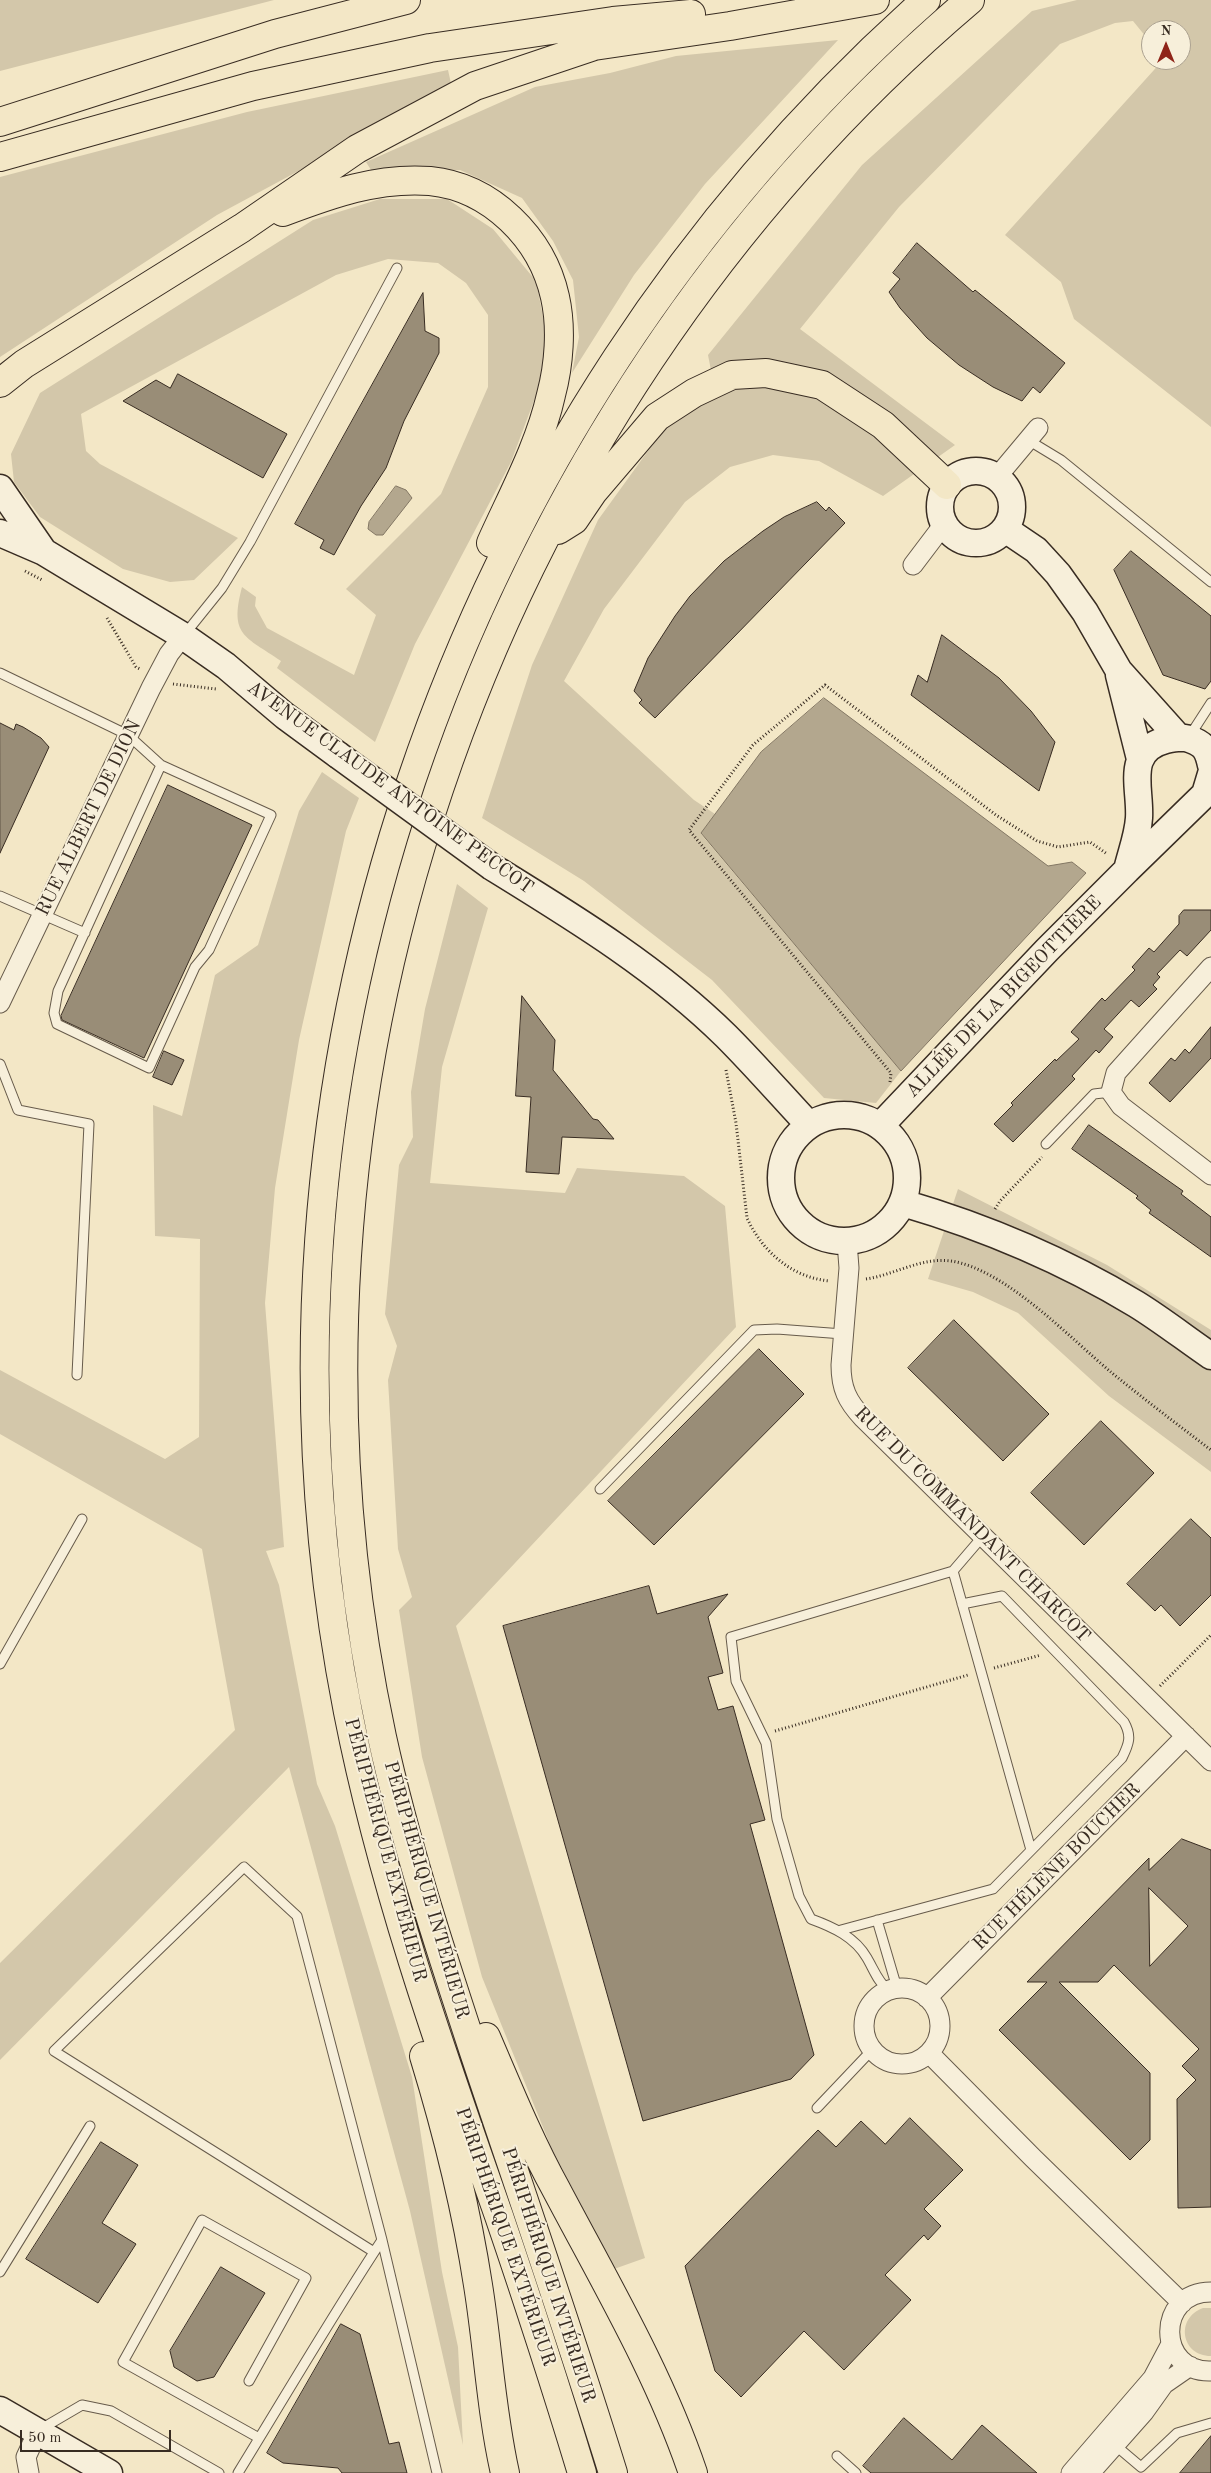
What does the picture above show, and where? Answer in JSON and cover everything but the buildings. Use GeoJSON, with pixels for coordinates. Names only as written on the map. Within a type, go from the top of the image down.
{"type":"FeatureCollection","features":[{"type":"Feature","properties":{"kind":"highway"},"geometry":{"type":"LineString","coordinates":[[0,122],[275,34],[406,0]]}},
{"type":"Feature","properties":{"kind":"highway","name":"PÉRIPHÉRIQUE EXTÉRIEUR"},"geometry":{"type":"LineString","coordinates":[[582,2473],[520,2279],[411,1957],[362,1776],[338,1652],[320,1501],[315,1303],[320,1223],[334,1098],[352,996],[372,910],[396,825],[419,756],[454,664],[489,585],[546,474],[588,401],[654,303],[706,234],[767,160],[833,88],[926,0]]}},
{"type":"Feature","properties":{"kind":"highway","name":"PÉRIPHÉRIQUE INTÉRIEUR"},"geometry":{"type":"LineString","coordinates":[[613,2473],[584,2380],[449,1977],[404,1831],[382,1736],[372,1682],[354,1549],[347,1470],[344,1357],[350,1215],[370,1056],[392,952],[418,851],[451,753],[474,693],[516,596],[571,488],[639,375],[727,254],[821,142],[882,80],[970,0]]}},
{"type":"Feature","properties":{"kind":"highway"},"geometry":{"type":"LineString","coordinates":[[0,158],[253,86],[430,48],[613,21],[865,2]]}},
{"type":"Feature","properties":{"kind":"highway"},"geometry":{"type":"LineString","coordinates":[[0,382],[24,364],[242,228],[357,149],[475,86],[594,46],[730,26],[865,2]]}},
{"type":"Feature","properties":{"kind":"highway"},"geometry":{"type":"LineString","coordinates":[[242,228],[347,189],[382,182],[430,181],[469,190],[489,202],[518,227],[542,262],[555,297],[558,325],[558,350],[551,395],[523,471],[452,629],[454,664]]}},
{"type":"Feature","properties":{"kind":"highway"},"geometry":{"type":"LineString","coordinates":[[544,540],[574,520],[617,462],[657,417],[694,392],[732,375],[766,373],[822,385],[883,425],[948,485]]}},
{"type":"Feature","properties":{"kind":"highway"},"geometry":{"type":"LineString","coordinates":[[427,1903],[450,1929],[484,2033],[526,2130],[641,2347],[665,2398],[694,2473]]}},
{"type":"Feature","properties":{"kind":"highway"},"geometry":{"type":"LineString","coordinates":[[411,1957],[406,2000],[441,2110],[468,2226],[479,2287],[492,2404],[505,2473]]}},
{"type":"Feature","properties":{"kind":"main road"},"geometry":{"type":"LineString","coordinates":[[976,471],[997,477],[1005,485],[1012,507],[1010,519],[1005,529],[996,537],[985,542],[973,543],[962,540],[944,524],[940,504],[948,485],[965,472],[976,471]]}},
{"type":"Feature","properties":{"kind":"main road","name":"AVENUE CLAUDE ANTOINE PECCOT"},"geometry":{"type":"LineString","coordinates":[[0,488],[44,552]]}},
{"type":"Feature","properties":{"kind":"main road"},"geometry":{"type":"LineString","coordinates":[[1005,529],[1036,550],[1058,574],[1085,612],[1118,672],[1203,763]]}},
{"type":"Feature","properties":{"kind":"main road","name":"AVENUE CLAUDE ANTOINE PECCOT"},"geometry":{"type":"LineString","coordinates":[[0,533],[44,552],[183,636],[226,666],[285,716],[492,867],[549,902],[656,976],[725,1035],[809,1125]]}},
{"type":"Feature","properties":{"kind":"main road"},"geometry":{"type":"LineString","coordinates":[[1118,672],[1140,759]]}},
{"type":"Feature","properties":{"kind":"main road"},"geometry":{"type":"LineString","coordinates":[[1127,870],[1139,819],[1136,770],[1140,759],[1151,747],[1164,741],[1203,763]]}},
{"type":"Feature","properties":{"kind":"main road","name":"ALLÉE DE LA BIGEOTTIÈRE"},"geometry":{"type":"LineString","coordinates":[[881,1125],[1046,950],[1127,870],[1203,763]]}},
{"type":"Feature","properties":{"kind":"main road"},"geometry":{"type":"LineString","coordinates":[[845,1114],[864,1117],[881,1125],[896,1140],[906,1160],[908,1182],[903,1203],[894,1218],[881,1230],[865,1238],[847,1242],[823,1238],[803,1227],[788,1208],[781,1186],[782,1163],[792,1141],[809,1125],[826,1117],[845,1114]]}},
{"type":"Feature","properties":{"kind":"main road"},"geometry":{"type":"LineString","coordinates":[[903,1203],[983,1228],[1058,1261],[1137,1305],[1211,1356]]}},
{"type":"Feature","properties":{"kind":"main road"},"geometry":{"type":"LineString","coordinates":[[0,2410],[109,2473]]}},
{"type":"Feature","properties":{"kind":"street"},"geometry":{"type":"LineString","coordinates":[[997,477],[1033,434]]}},
{"type":"Feature","properties":{"kind":"street"},"geometry":{"type":"LineString","coordinates":[[914,565],[944,524]]}},
{"type":"Feature","properties":{"kind":"street","name":"RUE ALBERT DE DION"},"geometry":{"type":"LineString","coordinates":[[0,1003],[156,678],[169,654],[183,636]]}},
{"type":"Feature","properties":{"kind":"street"},"geometry":{"type":"LineString","coordinates":[[1211,967],[1116,1073],[1111,1092],[1121,1106],[1211,1175]]}},
{"type":"Feature","properties":{"kind":"street","name":"RUE DU COMMANDANT CHARCOT"},"geometry":{"type":"LineString","coordinates":[[847,1242],[847,1281],[841,1379],[849,1402],[1211,1761]]}},
{"type":"Feature","properties":{"kind":"street","name":"RUE HÉLÈNE BOUCHER"},"geometry":{"type":"LineString","coordinates":[[928,1998],[1186,1736]]}},
{"type":"Feature","properties":{"kind":"street"},"geometry":{"type":"LineString","coordinates":[[892,1989],[913,1990],[928,1998],[938,2015],[940,2028],[936,2042],[929,2053],[910,2063],[896,2064],[883,2060],[872,2050],[865,2038],[865,2016],[871,2003],[892,1989]]}},
{"type":"Feature","properties":{"kind":"street"},"geometry":{"type":"LineString","coordinates":[[929,2053],[1032,2158],[1182,2303]]}},
{"type":"Feature","properties":{"kind":"street"},"geometry":{"type":"LineString","coordinates":[[1211,2292],[1194,2295],[1182,2303],[1170,2322],[1171,2344],[1179,2358],[1198,2370],[1211,2371]]}},
{"type":"Feature","properties":{"kind":"street"},"geometry":{"type":"LineString","coordinates":[[1071,2473],[1153,2378],[1171,2344]]}},
{"type":"Feature","properties":{"kind":"street"},"geometry":{"type":"LineString","coordinates":[[1090,2473],[1164,2384],[1190,2366]]}},
{"type":"Feature","properties":{"kind":"street"},"geometry":{"type":"LineString","coordinates":[[29,2473],[26,2457],[38,2431]]}},
{"type":"Feature","properties":{"kind":"lane"},"geometry":{"type":"LineString","coordinates":[[183,636],[222,588],[250,542],[397,268]]}},
{"type":"Feature","properties":{"kind":"lane"},"geometry":{"type":"LineString","coordinates":[[1033,434],[1061,460],[1211,582]]}},
{"type":"Feature","properties":{"kind":"lane"},"geometry":{"type":"LineString","coordinates":[[0,673],[128,736],[161,766],[271,815],[209,950],[195,967],[149,1068],[57,1024],[54,1013],[58,992],[161,766]]}},
{"type":"Feature","properties":{"kind":"lane"},"geometry":{"type":"LineString","coordinates":[[1203,763],[1211,704]]}},
{"type":"Feature","properties":{"kind":"lane"},"geometry":{"type":"LineString","coordinates":[[0,896],[85,932]]}},
{"type":"Feature","properties":{"kind":"lane"},"geometry":{"type":"LineString","coordinates":[[0,1064],[18,1110],[89,1124],[78,1375]]}},
{"type":"Feature","properties":{"kind":"lane"},"geometry":{"type":"LineString","coordinates":[[1046,1144],[1094,1094],[1111,1092]]}},
{"type":"Feature","properties":{"kind":"lane"},"geometry":{"type":"LineString","coordinates":[[600,1489],[754,1330],[776,1329],[843,1334]]}},
{"type":"Feature","properties":{"kind":"lane"},"geometry":{"type":"LineString","coordinates":[[0,1664],[82,1519]]}},
{"type":"Feature","properties":{"kind":"lane"},"geometry":{"type":"LineString","coordinates":[[892,1989],[881,1985],[866,1956],[841,1930],[811,1919],[800,1896],[778,1819],[766,1743],[736,1682],[731,1637],[953,1571],[983,1536]]}},
{"type":"Feature","properties":{"kind":"lane"},"geometry":{"type":"LineString","coordinates":[[953,1571],[1031,1850]]}},
{"type":"Feature","properties":{"kind":"lane"},"geometry":{"type":"LineString","coordinates":[[841,1930],[993,1889],[1122,1758],[1130,1742],[1129,1730],[1124,1722],[1002,1596],[962,1604]]}},
{"type":"Feature","properties":{"kind":"lane"},"geometry":{"type":"LineString","coordinates":[[374,2252],[54,2051],[244,1867],[297,1916],[382,2240],[437,2473]]}},
{"type":"Feature","properties":{"kind":"lane"},"geometry":{"type":"LineString","coordinates":[[877,1920],[892,1989]]}},
{"type":"Feature","properties":{"kind":"lane"},"geometry":{"type":"LineString","coordinates":[[817,2108],[872,2050]]}},
{"type":"Feature","properties":{"kind":"lane"},"geometry":{"type":"LineString","coordinates":[[0,2272],[90,2126]]}},
{"type":"Feature","properties":{"kind":"lane"},"geometry":{"type":"LineString","coordinates":[[249,2381],[306,2278],[202,2220],[123,2362],[259,2438]]}},
{"type":"Feature","properties":{"kind":"lane"},"geometry":{"type":"LineString","coordinates":[[238,2473],[346,2293],[382,2240]]}},
{"type":"Feature","properties":{"kind":"lane"},"geometry":{"type":"LineString","coordinates":[[38,2431],[82,2405],[111,2411],[219,2473]]}},
{"type":"Feature","properties":{"kind":"lane"},"geometry":{"type":"LineString","coordinates":[[1115,2445],[1141,2467],[1177,2433],[1211,2423]]}},
{"type":"Feature","properties":{"kind":"lane"},"geometry":{"type":"LineString","coordinates":[[837,2456],[856,2473]]}},
{"type":"Feature","properties":{"kind":"path"},"geometry":{"type":"LineString","coordinates":[[890,1083],[892,1073],[689,830],[753,745],[825,685],[996,815],[1037,841],[1058,847],[1090,842],[1127,870]]}},
{"type":"Feature","properties":{"kind":"path"},"geometry":{"type":"LineString","coordinates":[[723,1063],[728,1077],[736,1122],[747,1218],[753,1232],[780,1261],[796,1272],[821,1280],[847,1281],[881,1277],[916,1264],[934,1261],[951,1261],[980,1269],[1017,1291],[1112,1373],[1211,1450]]}},
{"type":"Feature","properties":{"kind":"path"},"geometry":{"type":"LineString","coordinates":[[993,1212],[1000,1201],[1043,1156],[1046,1144]]}},
{"type":"Feature","properties":{"kind":"path"},"geometry":{"type":"LineString","coordinates":[[1148,1699],[1211,1635]]}},
{"type":"Feature","properties":{"kind":"path"},"geometry":{"type":"LineString","coordinates":[[766,1743],[777,1729],[1055,1651]]}},
{"type":"Feature","properties":{"kind":"shaded area"},"geometry":{"type":"Polygon","coordinates":[[[0,0],[274,0],[0,71],[0,0]]]}},
{"type":"Feature","properties":{"kind":"shaded area"},"geometry":{"type":"Polygon","coordinates":[[[1077,0],[1211,0],[1211,427],[1074,319],[1061,282],[1005,235],[1154,70],[1191,70],[1191,20],[1141,20],[1141,31],[1133,21],[1115,23],[1060,44],[899,207],[800,329],[955,445],[883,496],[819,461],[773,455],[730,467],[685,502],[604,609],[564,681],[694,800],[715,814],[701,834],[901,1071],[876,1103],[824,1098],[712,980],[584,881],[482,818],[532,665],[598,520],[666,426],[716,396],[708,355],[862,165],[1032,11],[1077,0]]]}},
{"type":"Feature","properties":{"kind":"shaded area"},"geometry":{"type":"Polygon","coordinates":[[[838,40],[705,184],[634,275],[572,373],[579,337],[573,280],[553,241],[522,198],[460,170],[371,170],[366,162],[535,87],[610,73],[676,56],[838,40]]]}},
{"type":"Feature","properties":{"kind":"shaded area"},"geometry":{"type":"Polygon","coordinates":[[[448,70],[452,88],[217,215],[0,357],[0,177],[247,112],[448,70]]]}},
{"type":"Feature","properties":{"kind":"shaded area"},"geometry":{"type":"Polygon","coordinates":[[[380,199],[447,199],[493,229],[536,281],[547,337],[538,390],[511,462],[415,644],[375,742],[277,668],[281,661],[249,640],[239,625],[238,603],[242,587],[256,597],[255,606],[267,628],[354,675],[376,615],[346,589],[441,494],[488,387],[488,315],[466,283],[438,263],[388,259],[336,275],[81,414],[86,451],[100,464],[238,538],[194,580],[170,582],[123,569],[40,517],[14,482],[11,454],[40,393],[313,220],[380,199]]]}},
{"type":"Feature","properties":{"kind":"shaded area"},"geometry":{"type":"Polygon","coordinates":[[[396,486],[406,490],[412,498],[383,535],[376,535],[368,529],[369,522],[396,486]]]}},
{"type":"Feature","properties":{"kind":"shaded area"},"geometry":{"type":"Polygon","coordinates":[[[824,698],[1048,866],[1072,862],[1086,873],[901,1071],[701,833],[761,752],[824,698]]]}},
{"type":"Feature","properties":{"kind":"shaded area"},"geometry":{"type":"Polygon","coordinates":[[[322,772],[359,798],[346,831],[299,1040],[275,1188],[265,1303],[284,1547],[266,1551],[279,1585],[317,1784],[335,1826],[412,2077],[442,2272],[458,2347],[463,2445],[410,2211],[289,1767],[0,2060],[0,1963],[235,1730],[202,1549],[0,1434],[0,1370],[165,1459],[199,1437],[200,1239],[155,1236],[153,1105],[182,1116],[215,975],[258,945],[299,811],[322,772]]]}},
{"type":"Feature","properties":{"kind":"shaded area"},"geometry":{"type":"Polygon","coordinates":[[[457,884],[488,908],[442,1067],[430,1183],[565,1193],[577,1168],[684,1176],[725,1206],[736,1327],[456,1626],[645,2258],[614,2269],[551,2147],[482,1977],[422,1757],[399,1610],[412,1597],[398,1549],[388,1380],[397,1346],[385,1314],[399,1165],[413,1137],[411,1092],[425,1009],[457,884]]]}},
{"type":"Feature","properties":{"kind":"shaded area"},"geometry":{"type":"Polygon","coordinates":[[[958,1189],[1107,1265],[1211,1330],[1211,1472],[1109,1396],[1018,1313],[973,1292],[928,1279],[958,1189]]]}},
{"type":"Feature","properties":{"kind":"shaded area"},"geometry":{"type":"Polygon","coordinates":[[[1203,2308],[1211,2308],[1211,2356],[1193,2350],[1185,2336],[1188,2320],[1194,2313],[1203,2308]]]}}]}
